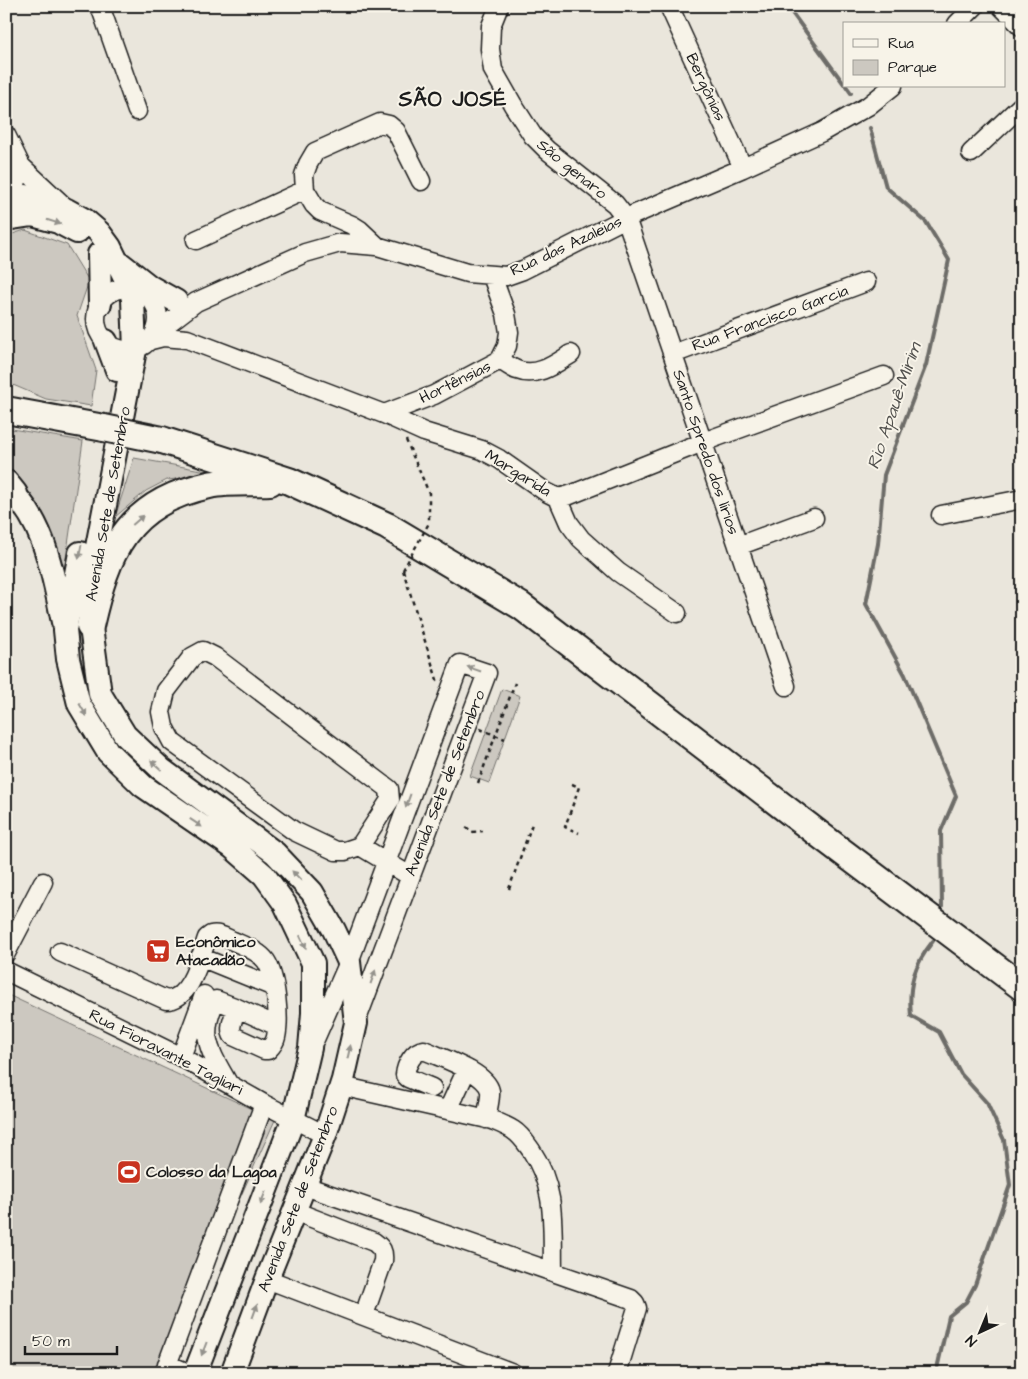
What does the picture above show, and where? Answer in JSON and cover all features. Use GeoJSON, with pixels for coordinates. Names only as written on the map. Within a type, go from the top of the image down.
{"type":"FeatureCollection","features":[{"type":"Feature","properties":{"kind":"highway"},"geometry":{"type":"LineString","coordinates":[[12,407],[55,419],[162,440],[289,481],[388,526],[521,606],[827,841],[1022,987]]}},
{"type":"Feature","properties":{"kind":"highway"},"geometry":{"type":"LineString","coordinates":[[90,626],[99,589],[112,553],[125,531],[154,506],[180,493],[211,484],[289,481]]}},
{"type":"Feature","properties":{"kind":"main road","name":"Avenida Sete de Setembro"},"geometry":{"type":"LineString","coordinates":[[8,207],[26,196],[67,210],[85,220],[99,232],[110,247],[108,258]]}},
{"type":"Feature","properties":{"kind":"main road","name":"Avenida Sete de Setembro"},"geometry":{"type":"LineString","coordinates":[[8,207],[32,216],[58,222],[75,231],[108,258],[124,289],[122,332],[130,353],[90,578],[88,605],[100,694],[125,735],[161,769],[275,853],[312,892],[334,930],[349,962],[356,1023],[341,1086],[325,1135],[267,1278],[232,1373]]}},
{"type":"Feature","properties":{"kind":"main road"},"geometry":{"type":"LineString","coordinates":[[100,304],[108,258],[149,286],[186,301]]}},
{"type":"Feature","properties":{"kind":"main road","name":"Avenida Sete de Setembro"},"geometry":{"type":"LineString","coordinates":[[64,630],[130,353]]}},
{"type":"Feature","properties":{"kind":"main road","name":"Avenida Sete de Setembro"},"geometry":{"type":"LineString","coordinates":[[9,488],[40,532],[52,574],[68,659],[79,704],[108,752],[143,786],[232,847],[264,875],[285,904],[313,963],[313,1013],[310,1048],[293,1120],[195,1373]]}},
{"type":"Feature","properties":{"kind":"main road"},"geometry":{"type":"LineString","coordinates":[[236,1266],[267,1278]]}},
{"type":"Feature","properties":{"kind":"street"},"geometry":{"type":"LineString","coordinates":[[100,6],[137,111]]}},
{"type":"Feature","properties":{"kind":"street","name":"São genaro"},"geometry":{"type":"LineString","coordinates":[[499,6],[491,26],[490,49],[493,70],[513,105],[532,136],[615,204],[626,218]]}},
{"type":"Feature","properties":{"kind":"street","name":"Bergônias"},"geometry":{"type":"LineString","coordinates":[[669,6],[743,168]]}},
{"type":"Feature","properties":{"kind":"street"},"geometry":{"type":"LineString","coordinates":[[959,22],[975,6]]}},
{"type":"Feature","properties":{"kind":"street"},"geometry":{"type":"LineString","coordinates":[[1001,6],[1022,27]]}},
{"type":"Feature","properties":{"kind":"street","name":"Rua das Azaleias"},"geometry":{"type":"LineString","coordinates":[[130,353],[186,301],[305,253],[340,243],[377,246],[467,274],[506,276],[523,270],[626,218],[822,132],[868,106],[890,88]]}},
{"type":"Feature","properties":{"kind":"street"},"geometry":{"type":"LineString","coordinates":[[971,153],[1022,105]]}},
{"type":"Feature","properties":{"kind":"street"},"geometry":{"type":"LineString","coordinates":[[377,246],[360,230],[320,211],[314,205],[305,190],[304,175],[315,152],[380,123],[389,125],[396,131],[421,181]]}},
{"type":"Feature","properties":{"kind":"street"},"geometry":{"type":"LineString","coordinates":[[6,135],[21,166],[67,210]]}},
{"type":"Feature","properties":{"kind":"street"},"geometry":{"type":"LineString","coordinates":[[8,207],[21,166]]}},
{"type":"Feature","properties":{"kind":"street"},"geometry":{"type":"LineString","coordinates":[[196,240],[305,190]]}},
{"type":"Feature","properties":{"kind":"street","name":"Santo Spredo dos lírios"},"geometry":{"type":"LineString","coordinates":[[626,218],[786,686]]}},
{"type":"Feature","properties":{"kind":"street","name":"Hortênsias"},"geometry":{"type":"LineString","coordinates":[[384,414],[434,395],[500,360],[507,346],[508,332],[506,314],[492,276]]}},
{"type":"Feature","properties":{"kind":"street","name":"Rua Francisco Garcia"},"geometry":{"type":"LineString","coordinates":[[673,354],[866,282]]}},
{"type":"Feature","properties":{"kind":"street"},"geometry":{"type":"LineString","coordinates":[[124,289],[143,292],[151,299],[158,314],[158,328],[130,353],[102,337],[97,327],[96,315],[100,304],[107,295],[124,289]]}},
{"type":"Feature","properties":{"kind":"street","name":"Rua das Azaleias"},"geometry":{"type":"LineString","coordinates":[[151,299],[186,301]]}},
{"type":"Feature","properties":{"kind":"street","name":"Margarida"},"geometry":{"type":"LineString","coordinates":[[130,353],[163,337],[187,339],[384,414],[424,432],[482,450],[558,498],[570,495],[703,442],[884,376]]}},
{"type":"Feature","properties":{"kind":"street"},"geometry":{"type":"LineString","coordinates":[[500,360],[517,370],[529,373],[545,370],[571,354]]}},
{"type":"Feature","properties":{"kind":"street"},"geometry":{"type":"LineString","coordinates":[[558,498],[581,540],[624,576],[676,613]]}},
{"type":"Feature","properties":{"kind":"street"},"geometry":{"type":"LineString","coordinates":[[941,515],[1022,500]]}},
{"type":"Feature","properties":{"kind":"street"},"geometry":{"type":"LineString","coordinates":[[738,546],[814,518]]}},
{"type":"Feature","properties":{"kind":"street"},"geometry":{"type":"LineString","coordinates":[[360,846],[390,800],[389,789],[215,657],[204,651],[192,657],[166,691],[161,712],[164,728],[172,742],[294,831],[336,851],[360,846],[410,876]]}},
{"type":"Feature","properties":{"kind":"street","name":"Avenida Sete de Setembro"},"geometry":{"type":"LineString","coordinates":[[310,1048],[349,962],[460,664],[487,673],[356,1023]]}},
{"type":"Feature","properties":{"kind":"street"},"geometry":{"type":"LineString","coordinates":[[444,704],[469,720]]}},
{"type":"Feature","properties":{"kind":"street"},"geometry":{"type":"LineString","coordinates":[[6,953],[43,882]]}},
{"type":"Feature","properties":{"kind":"street"},"geometry":{"type":"LineString","coordinates":[[60,952],[166,1000],[174,1000],[182,995],[187,988],[207,938],[211,934],[219,935],[256,952],[265,960],[271,972],[277,1026],[276,1037],[273,1045],[268,1050],[241,1040],[230,1032],[237,1008]]}},
{"type":"Feature","properties":{"kind":"street"},"geometry":{"type":"LineString","coordinates":[[200,957],[274,987]]}},
{"type":"Feature","properties":{"kind":"street","name":"Rua Fioravante Tagliari"},"geometry":{"type":"LineString","coordinates":[[6,972],[181,1057],[293,1120],[325,1135]]}},
{"type":"Feature","properties":{"kind":"street"},"geometry":{"type":"LineString","coordinates":[[187,988],[277,1026]]}},
{"type":"Feature","properties":{"kind":"street"},"geometry":{"type":"LineString","coordinates":[[181,1057],[210,997]]}},
{"type":"Feature","properties":{"kind":"street"},"geometry":{"type":"LineString","coordinates":[[210,997],[207,1020],[209,1048],[228,1083]]}},
{"type":"Feature","properties":{"kind":"street"},"geometry":{"type":"LineString","coordinates":[[432,1088],[405,1075],[405,1070],[418,1050],[424,1050],[478,1075],[490,1092],[486,1119]]}},
{"type":"Feature","properties":{"kind":"street"},"geometry":{"type":"LineString","coordinates":[[424,1105],[444,1060]]}},
{"type":"Feature","properties":{"kind":"street"},"geometry":{"type":"LineString","coordinates":[[448,1110],[466,1069]]}},
{"type":"Feature","properties":{"kind":"street"},"geometry":{"type":"LineString","coordinates":[[341,1086],[486,1119],[513,1130],[525,1141],[539,1162],[548,1182],[552,1216],[553,1271]]}},
{"type":"Feature","properties":{"kind":"street"},"geometry":{"type":"LineString","coordinates":[[188,1373],[165,1368],[264,1104]]}},
{"type":"Feature","properties":{"kind":"street"},"geometry":{"type":"LineString","coordinates":[[305,1186],[631,1299],[637,1308],[617,1373]]}},
{"type":"Feature","properties":{"kind":"street"},"geometry":{"type":"LineString","coordinates":[[294,1211],[374,1242],[381,1248],[384,1253],[383,1261],[364,1316]]}},
{"type":"Feature","properties":{"kind":"street"},"geometry":{"type":"LineString","coordinates":[[267,1278],[513,1373]]}},
{"type":"Feature","properties":{"kind":"path"},"geometry":{"type":"LineString","coordinates":[[403,424],[407,444],[429,493],[430,523],[403,570],[444,704]]}},
{"type":"Feature","properties":{"kind":"path"},"geometry":{"type":"LineString","coordinates":[[478,783],[515,683]]}},
{"type":"Feature","properties":{"kind":"path"},"geometry":{"type":"LineString","coordinates":[[469,720],[505,739]]}},
{"type":"Feature","properties":{"kind":"path"},"geometry":{"type":"LineString","coordinates":[[572,784],[579,787],[564,827],[579,833]]}},
{"type":"Feature","properties":{"kind":"path"},"geometry":{"type":"LineString","coordinates":[[509,889],[532,824]]}},
{"type":"Feature","properties":{"kind":"path"},"geometry":{"type":"LineString","coordinates":[[466,828],[472,832],[483,830]]}},
{"type":"Feature","properties":{"kind":"green space"},"geometry":{"type":"Polygon","coordinates":[[[25,230],[67,245],[89,281],[77,316],[96,370],[91,406],[46,399],[6,382],[6,236],[25,230]]]}},
{"type":"Feature","properties":{"kind":"green space"},"geometry":{"type":"Polygon","coordinates":[[[6,428],[83,441],[64,572],[33,503],[6,472],[6,428]]]}},
{"type":"Feature","properties":{"kind":"green space"},"geometry":{"type":"Polygon","coordinates":[[[134,458],[224,474],[167,480],[146,491],[115,517],[134,458]]]}},
{"type":"Feature","properties":{"kind":"green space"},"geometry":{"type":"Polygon","coordinates":[[[502,689],[520,696],[489,783],[470,776],[502,689]]]}},
{"type":"Feature","properties":{"kind":"green space","name":"Colosso da Lagoa"},"geometry":{"type":"Polygon","coordinates":[[[6,994],[275,1120],[199,1289],[174,1373],[6,1373],[6,994]]]}},
{"type":"Feature","properties":{"kind":"waterway","name":"Rio Apauê-Mirim"},"geometry":{"type":"LineString","coordinates":[[787,6],[843,83]]}},
{"type":"Feature","properties":{"kind":"waterway","name":"Rio Apauê-Mirim"},"geometry":{"type":"LineString","coordinates":[[847,88],[851,93]]}},
{"type":"Feature","properties":{"kind":"waterway","name":"Rio Apauê-Mirim"},"geometry":{"type":"LineString","coordinates":[[870,128],[886,187],[926,222],[949,260],[926,365],[884,475],[878,544],[866,604],[905,675],[956,796],[941,831],[942,907]]}},
{"type":"Feature","properties":{"kind":"waterway","name":"Rio Apauê-Mirim"},"geometry":{"type":"LineString","coordinates":[[933,941],[921,958],[914,976],[910,995],[911,1016],[939,1032],[961,1074],[987,1103],[1004,1140],[1010,1185],[975,1285],[966,1302],[949,1316],[936,1373]]}},
{"type":"Feature","properties":{"kind":"place","name":"Econômico Atacadão"},"geometry":{"type":"Point","coordinates":[158,951]}},
{"type":"Feature","properties":{"kind":"place","name":"Colosso da Lagoa"},"geometry":{"type":"Point","coordinates":[129,1172]}},
{"type":"Feature","properties":{"kind":"district","name":"SÃO JOSÉ"},"geometry":{"type":"Point","coordinates":[453,99]}}]}
